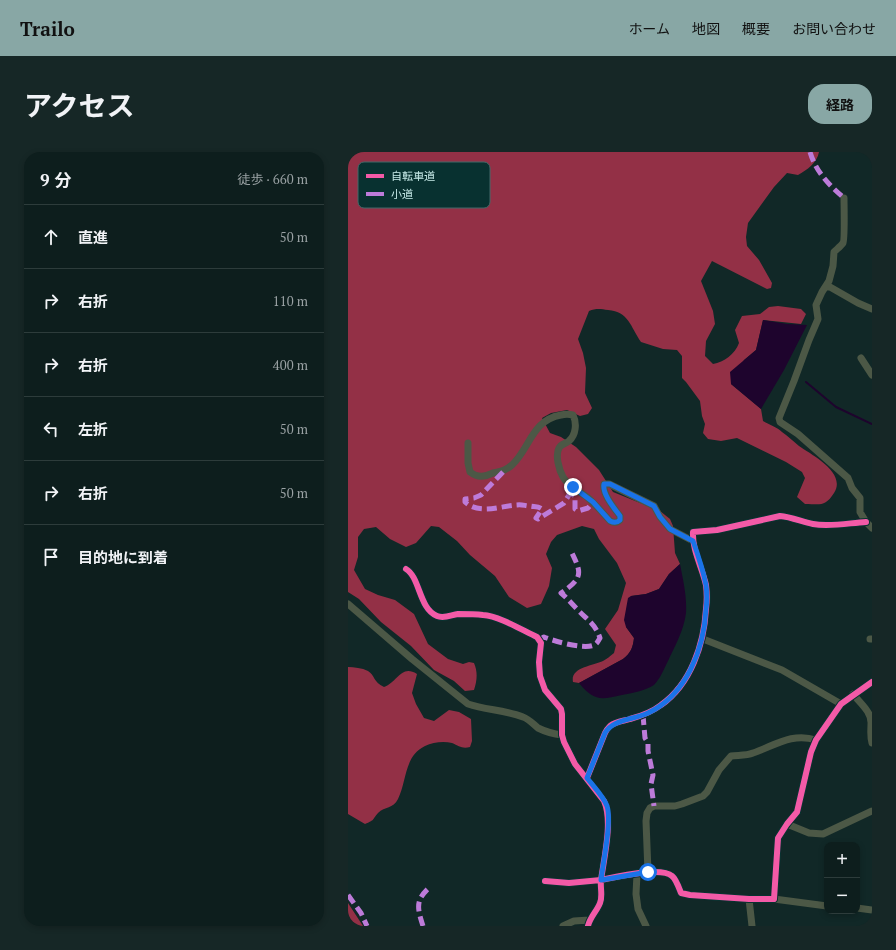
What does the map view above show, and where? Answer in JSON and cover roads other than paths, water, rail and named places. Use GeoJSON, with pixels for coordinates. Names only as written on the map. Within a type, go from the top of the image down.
{"type":"FeatureCollection","features":[{"type":"Feature","properties":{"kind":"street"},"geometry":{"type":"LineString","coordinates":[[844,198],[844,243],[834,252],[833,266],[826,286],[816,305],[818,319],[779,418],[780,422],[798,434],[848,478],[852,488],[860,498],[860,512],[872,528]]}},
{"type":"Feature","properties":{"kind":"street"},"geometry":{"type":"LineString","coordinates":[[826,286],[872,309]]}},
{"type":"Feature","properties":{"kind":"street"},"geometry":{"type":"LineString","coordinates":[[861,358],[872,375]]}},
{"type":"Feature","properties":{"kind":"street"},"geometry":{"type":"LineString","coordinates":[[468,443],[468,463],[470,472],[476,476],[485,477],[503,472],[511,466],[517,460],[532,435],[547,420],[560,415],[573,415],[576,426],[569,440],[560,446],[557,453],[560,469],[566,481],[586,496],[610,521],[614,523],[620,520],[620,516],[605,493],[603,487],[604,484],[610,484],[648,501],[654,506],[660,517],[670,529],[693,541]]}},
{"type":"Feature","properties":{"kind":"street"},"geometry":{"type":"LineString","coordinates":[[587,778],[605,733],[609,727],[614,723],[647,713],[660,706],[672,696],[689,672],[703,639],[706,608],[706,586],[693,541],[693,532],[717,530],[780,516],[790,517],[814,524],[835,525],[866,522]]}},
{"type":"Feature","properties":{"kind":"street"},"geometry":{"type":"LineString","coordinates":[[406,569],[413,574],[418,591],[429,610],[439,617],[465,614],[485,615],[504,622],[539,640],[541,646],[539,662],[540,676],[545,690],[560,709],[562,714],[562,735],[575,764],[604,801],[608,816],[607,839],[601,880],[602,897],[600,904],[589,923],[574,921],[563,926]]}},
{"type":"Feature","properties":{"kind":"street"},"geometry":{"type":"LineString","coordinates":[[348,604],[412,659],[468,704],[477,707],[504,711],[525,718],[552,734],[562,735]]}},
{"type":"Feature","properties":{"kind":"street"},"geometry":{"type":"LineString","coordinates":[[703,639],[782,670],[841,704]]}},
{"type":"Feature","properties":{"kind":"street"},"geometry":{"type":"LineString","coordinates":[[774,899],[778,838],[797,812],[811,752],[816,740],[841,704],[853,694],[872,682]]}},
{"type":"Feature","properties":{"kind":"street"},"geometry":{"type":"LineString","coordinates":[[853,694],[868,713],[870,718],[870,735],[872,743]]}},
{"type":"Feature","properties":{"kind":"street"},"geometry":{"type":"LineString","coordinates":[[648,872],[646,821],[647,813],[650,808],[659,805],[675,806],[703,796],[707,792],[718,770],[731,756],[751,754],[791,738],[800,737],[816,740]]}},
{"type":"Feature","properties":{"kind":"street"},"geometry":{"type":"LineString","coordinates":[[787,824],[809,833],[823,834],[872,811]]}},
{"type":"Feature","properties":{"kind":"street"},"geometry":{"type":"LineString","coordinates":[[545,881],[569,883],[662,871],[673,876],[681,893],[690,895],[774,899],[824,906]]}},
{"type":"Feature","properties":{"kind":"street"},"geometry":{"type":"LineString","coordinates":[[637,874],[636,894],[638,909],[646,926]]}},
{"type":"Feature","properties":{"kind":"street"},"geometry":{"type":"LineString","coordinates":[[749,899],[752,926]]}},
{"type":"Feature","properties":{"kind":"street"},"geometry":{"type":"LineString","coordinates":[[860,908],[872,910]]}},
{"type":"Feature","properties":{"kind":"waterway"},"geometry":{"type":"LineString","coordinates":[[806,382],[836,407],[872,424]]}}]}
